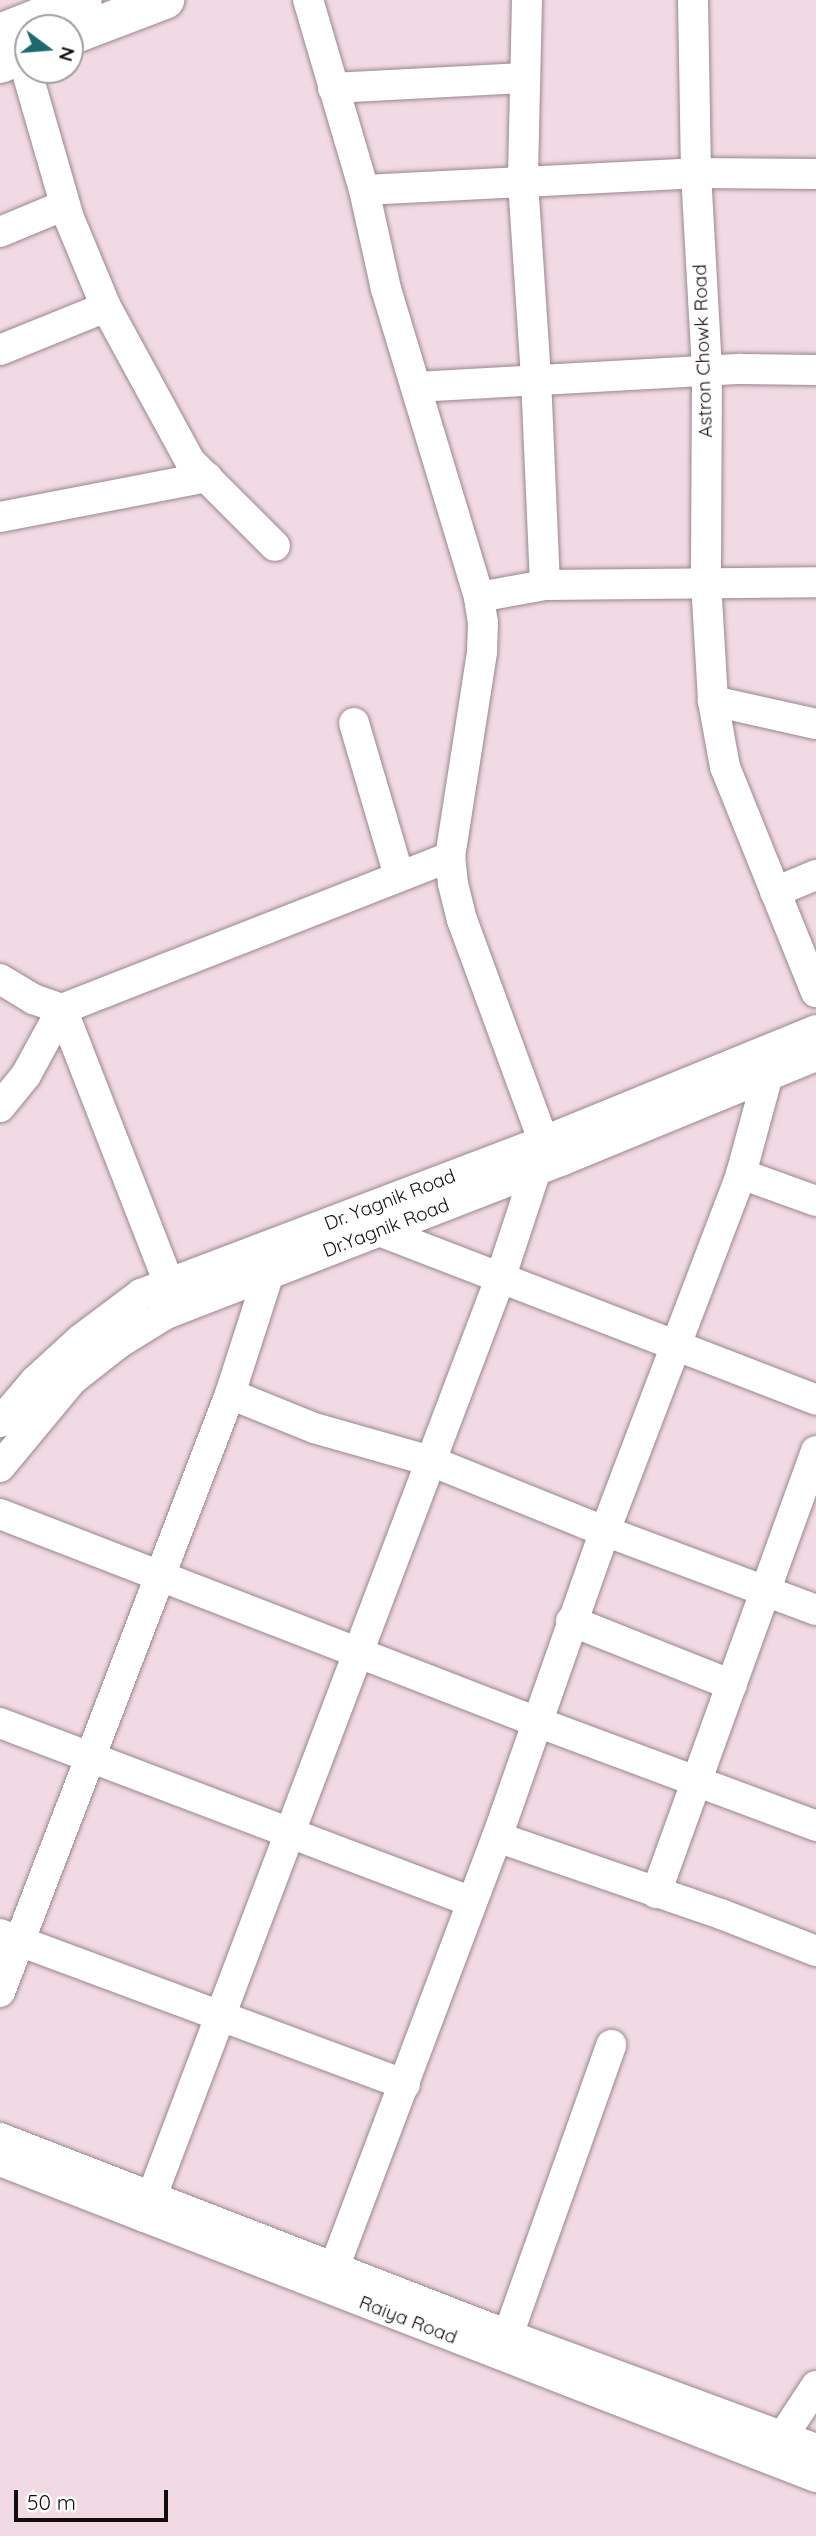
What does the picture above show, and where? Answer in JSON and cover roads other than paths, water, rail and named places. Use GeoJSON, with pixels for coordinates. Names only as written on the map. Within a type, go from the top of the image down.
{"type":"FeatureCollection","features":[{"type":"Feature","properties":{"kind":"main road"},"geometry":{"type":"LineString","coordinates":[[12,51],[83,0]]}},
{"type":"Feature","properties":{"kind":"main road"},"geometry":{"type":"LineString","coordinates":[[84,31],[165,0]]}},
{"type":"Feature","properties":{"kind":"street"},"geometry":{"type":"LineString","coordinates":[[148,2207],[500,1279],[540,1156],[462,920],[453,884],[450,857],[482,652],[483,622],[479,597],[386,289],[364,190],[308,0]]}},
{"type":"Feature","properties":{"kind":"street"},"geometry":{"type":"LineString","coordinates":[[527,0],[523,78],[523,182],[536,378],[545,584]]}},
{"type":"Feature","properties":{"kind":"street","name":"Astron Chowk Road"},"geometry":{"type":"LineString","coordinates":[[693,0],[696,173],[707,372],[706,582],[713,701],[724,767],[816,992]]}},
{"type":"Feature","properties":{"kind":"street"},"geometry":{"type":"LineString","coordinates":[[12,51],[65,205],[106,307],[190,461],[275,546]]}},
{"type":"Feature","properties":{"kind":"street"},"geometry":{"type":"LineString","coordinates":[[333,89],[523,78]]}},
{"type":"Feature","properties":{"kind":"street"},"geometry":{"type":"LineString","coordinates":[[364,190],[696,173],[816,174]]}},
{"type":"Feature","properties":{"kind":"street"},"geometry":{"type":"LineString","coordinates":[[0,232],[65,205]]}},
{"type":"Feature","properties":{"kind":"street"},"geometry":{"type":"LineString","coordinates":[[0,350],[106,307]]}},
{"type":"Feature","properties":{"kind":"street"},"geometry":{"type":"LineString","coordinates":[[416,387],[536,378],[816,370]]}},
{"type":"Feature","properties":{"kind":"street"},"geometry":{"type":"LineString","coordinates":[[0,517],[206,477]]}},
{"type":"Feature","properties":{"kind":"street"},"geometry":{"type":"LineString","coordinates":[[479,597],[545,584],[816,582]]}},
{"type":"Feature","properties":{"kind":"street"},"geometry":{"type":"LineString","coordinates":[[713,701],[816,724]]}},
{"type":"Feature","properties":{"kind":"street"},"geometry":{"type":"LineString","coordinates":[[355,723],[399,876]]}},
{"type":"Feature","properties":{"kind":"street"},"geometry":{"type":"LineString","coordinates":[[0,1107],[26,1074],[62,1009],[450,857]]}},
{"type":"Feature","properties":{"kind":"street"},"geometry":{"type":"LineString","coordinates":[[775,892],[816,875]]}},
{"type":"Feature","properties":{"kind":"street"},"geometry":{"type":"LineString","coordinates":[[0,979],[33,999],[62,1009],[179,1308]]}},
{"type":"Feature","properties":{"kind":"street","name":"Dr. Yagnik Road"},"geometry":{"type":"LineString","coordinates":[[0,1422],[35,1381],[81,1339],[141,1294],[167,1281],[351,1216],[540,1156],[772,1062],[816,1030]]}},
{"type":"Feature","properties":{"kind":"street"},"geometry":{"type":"LineString","coordinates":[[334,2267],[405,2085],[497,1837],[571,1621],[740,1174],[772,1062],[816,1055]]}},
{"type":"Feature","properties":{"kind":"street","name":"Dr.Yagnik Road"},"geometry":{"type":"LineString","coordinates":[[3,1458],[72,1380],[119,1343],[179,1308],[379,1231],[540,1156]]}},
{"type":"Feature","properties":{"kind":"street"},"geometry":{"type":"LineString","coordinates":[[740,1174],[816,1201]]}},
{"type":"Feature","properties":{"kind":"street"},"geometry":{"type":"LineString","coordinates":[[379,1231],[816,1400]]}},
{"type":"Feature","properties":{"kind":"street"},"geometry":{"type":"LineString","coordinates":[[0,1992],[10,1937],[90,1759],[230,1394],[269,1273]]}},
{"type":"Feature","properties":{"kind":"street"},"geometry":{"type":"LineString","coordinates":[[230,1394],[314,1428],[431,1461],[605,1531],[816,1610]]}},
{"type":"Feature","properties":{"kind":"street"},"geometry":{"type":"LineString","coordinates":[[656,1893],[816,1451]]}},
{"type":"Feature","properties":{"kind":"street"},"geometry":{"type":"LineString","coordinates":[[0,1514],[537,1722],[816,1826]]}},
{"type":"Feature","properties":{"kind":"street"},"geometry":{"type":"LineString","coordinates":[[571,1621],[732,1685]]}},
{"type":"Feature","properties":{"kind":"street"},"geometry":{"type":"LineString","coordinates":[[0,1723],[472,1902]]}},
{"type":"Feature","properties":{"kind":"street"},"geometry":{"type":"LineString","coordinates":[[497,1837],[656,1893],[813,1942]]}},
{"type":"Feature","properties":{"kind":"street"},"geometry":{"type":"LineString","coordinates":[[10,1937],[405,2085]]}},
{"type":"Feature","properties":{"kind":"street"},"geometry":{"type":"LineString","coordinates":[[508,2335],[611,2045]]}},
{"type":"Feature","properties":{"kind":"street","name":"Raiya Road"},"geometry":{"type":"LineString","coordinates":[[0,2138],[148,2207],[778,2448],[816,2449]]}},
{"type":"Feature","properties":{"kind":"street","name":"Raiya Road"},"geometry":{"type":"LineString","coordinates":[[0,2161],[334,2267],[508,2335],[778,2448],[816,2477]]}},
{"type":"Feature","properties":{"kind":"street"},"geometry":{"type":"LineString","coordinates":[[778,2448],[816,2386]]}}]}
